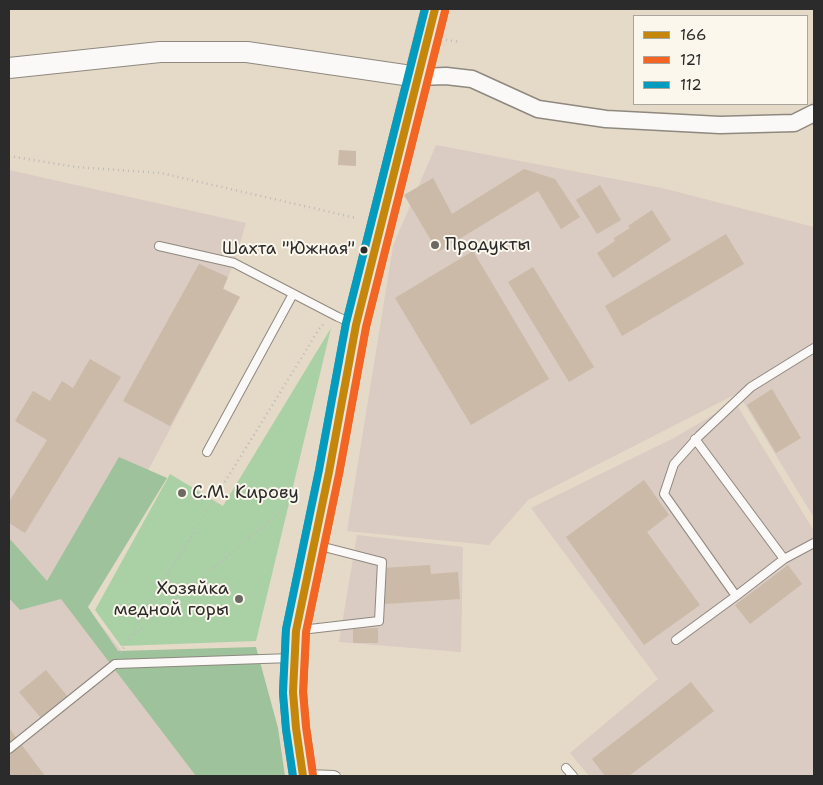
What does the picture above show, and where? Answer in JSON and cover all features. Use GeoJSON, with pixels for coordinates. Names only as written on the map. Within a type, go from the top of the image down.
{"type":"FeatureCollection","features":[{"type":"Feature","properties":{"kind":"main road"},"geometry":{"type":"LineString","coordinates":[[303,775],[293,692],[296,631],[329,472],[347,321],[402,141],[436,9]]}},
{"type":"Feature","properties":{"kind":"street"},"geometry":{"type":"LineString","coordinates":[[9,68],[160,52],[247,52],[418,76],[446,76],[472,79],[538,108],[606,120],[729,125],[794,123],[814,113]]}},
{"type":"Feature","properties":{"kind":"lane"},"geometry":{"type":"LineString","coordinates":[[159,246],[234,263],[347,321]]}},
{"type":"Feature","properties":{"kind":"lane"},"geometry":{"type":"LineString","coordinates":[[207,452],[293,294]]}},
{"type":"Feature","properties":{"kind":"lane"},"geometry":{"type":"LineString","coordinates":[[736,596],[664,494],[674,464],[695,440],[751,387],[814,348]]}},
{"type":"Feature","properties":{"kind":"lane"},"geometry":{"type":"LineString","coordinates":[[695,440],[784,559]]}},
{"type":"Feature","properties":{"kind":"lane"},"geometry":{"type":"LineString","coordinates":[[676,640],[784,559],[814,542]]}},
{"type":"Feature","properties":{"kind":"lane"},"geometry":{"type":"LineString","coordinates":[[296,631],[379,621],[382,562],[314,544]]}},
{"type":"Feature","properties":{"kind":"lane"},"geometry":{"type":"LineString","coordinates":[[9,749],[115,664],[295,658]]}},
{"type":"Feature","properties":{"kind":"lane"},"geometry":{"type":"LineString","coordinates":[[566,768],[573,776]]}},
{"type":"Feature","properties":{"kind":"lane"},"geometry":{"type":"LineString","coordinates":[[303,775],[336,776]]}},
{"type":"Feature","properties":{"kind":"path"},"geometry":{"type":"LineString","coordinates":[[9,156],[76,167],[161,173],[356,218]]}},
{"type":"Feature","properties":{"kind":"path"},"geometry":{"type":"LineString","coordinates":[[115,664],[127,641],[321,326],[347,321]]}},
{"type":"Feature","properties":{"kind":"path"},"geometry":{"type":"LineString","coordinates":[[127,641],[283,509],[301,496]]}},
{"type":"Feature","properties":{"kind":"shaded area"},"geometry":{"type":"Polygon","coordinates":[[[436,145],[662,188],[814,227],[814,518],[738,393],[528,500],[489,545],[347,531],[393,246],[436,145]]]}},
{"type":"Feature","properties":{"kind":"shaded area"},"geometry":{"type":"Polygon","coordinates":[[[9,170],[246,223],[234,263],[223,288],[240,297],[80,599],[221,776],[9,776],[9,170]]]}},
{"type":"Feature","properties":{"kind":"shaded area"},"geometry":{"type":"Polygon","coordinates":[[[735,402],[814,531],[814,776],[589,776],[570,753],[658,679],[531,508],[674,438],[735,402]]]}},
{"type":"Feature","properties":{"kind":"shaded area"},"geometry":{"type":"Polygon","coordinates":[[[357,535],[463,547],[461,652],[339,642],[357,535]]]}},
{"type":"Feature","properties":{"kind":"green space"},"geometry":{"type":"Polygon","coordinates":[[[331,328],[256,641],[121,646],[95,610],[170,474],[223,506],[331,328]]]}},
{"type":"Feature","properties":{"kind":"green space"},"geometry":{"type":"Polygon","coordinates":[[[119,457],[167,478],[88,607],[118,651],[256,647],[278,728],[285,776],[196,776],[61,599],[20,610],[9,598],[9,538],[47,581],[119,457]]]}},
{"type":"Feature","properties":{"kind":"building"},"geometry":{"type":"Polygon","coordinates":[[[339,150],[356,151],[356,166],[338,165],[339,150]]]}},
{"type":"Feature","properties":{"kind":"building"},"geometry":{"type":"Polygon","coordinates":[[[524,169],[555,179],[580,217],[561,229],[538,191],[438,252],[404,195],[433,178],[452,214],[524,169]]]}},
{"type":"Feature","properties":{"kind":"building"},"geometry":{"type":"Polygon","coordinates":[[[600,185],[621,220],[597,234],[576,200],[600,185]]]}},
{"type":"Feature","properties":{"kind":"building"},"geometry":{"type":"Polygon","coordinates":[[[652,210],[671,240],[613,278],[597,253],[615,241],[614,238],[630,228],[628,226],[652,210]]]}},
{"type":"Feature","properties":{"kind":"building"},"geometry":{"type":"Polygon","coordinates":[[[726,234],[744,264],[622,336],[605,306],[726,234]]]}},
{"type":"Feature","properties":{"kind":"building"},"geometry":{"type":"Polygon","coordinates":[[[473,251],[549,379],[471,425],[395,298],[473,251]]]}},
{"type":"Feature","properties":{"kind":"building"},"geometry":{"type":"Polygon","coordinates":[[[199,264],[228,277],[223,289],[240,297],[170,426],[123,401],[199,264]]]}},
{"type":"Feature","properties":{"kind":"building"},"geometry":{"type":"Polygon","coordinates":[[[533,267],[594,367],[569,382],[508,282],[533,267]]]}},
{"type":"Feature","properties":{"kind":"building"},"geometry":{"type":"Polygon","coordinates":[[[90,359],[121,377],[25,533],[9,523],[9,502],[47,440],[15,421],[33,391],[50,401],[62,381],[73,388],[90,359]]]}},
{"type":"Feature","properties":{"kind":"building"},"geometry":{"type":"Polygon","coordinates":[[[772,389],[801,438],[776,453],[747,405],[772,389]]]}},
{"type":"Feature","properties":{"kind":"building"},"geometry":{"type":"Polygon","coordinates":[[[644,480],[669,515],[647,532],[700,605],[644,645],[566,537],[644,480]]]}},
{"type":"Feature","properties":{"kind":"building"},"geometry":{"type":"Polygon","coordinates":[[[430,565],[431,574],[458,572],[460,599],[385,604],[383,568],[430,565]]]}},
{"type":"Feature","properties":{"kind":"building"},"geometry":{"type":"Polygon","coordinates":[[[788,565],[802,584],[750,624],[735,605],[788,565]]]}},
{"type":"Feature","properties":{"kind":"building"},"geometry":{"type":"Polygon","coordinates":[[[378,628],[378,643],[353,643],[353,629],[378,628]]]}},
{"type":"Feature","properties":{"kind":"building"},"geometry":{"type":"Polygon","coordinates":[[[46,670],[67,696],[41,718],[19,692],[46,670]]]}},
{"type":"Feature","properties":{"kind":"building"},"geometry":{"type":"Polygon","coordinates":[[[691,682],[714,711],[629,776],[605,776],[592,759],[691,682]]]}},
{"type":"Feature","properties":{"kind":"building"},"geometry":{"type":"Polygon","coordinates":[[[9,728],[45,776],[9,776],[9,728]]]}},
{"type":"Feature","properties":{"kind":"transit line","name":"112"},"geometry":{"type":"LineString","coordinates":[[293,776],[283,693],[286,629],[319,470],[346,323],[425,9]]}},
{"type":"Feature","properties":{"kind":"transit line","name":"166"},"geometry":{"type":"LineString","coordinates":[[303,776],[293,692],[296,631],[329,472],[356,325],[435,9]]}},
{"type":"Feature","properties":{"kind":"transit line","name":"121"},"geometry":{"type":"LineString","coordinates":[[313,775],[303,692],[306,632],[339,474],[366,327],[445,11]]}},
{"type":"Feature","properties":{"kind":"place","name":"Продукты"},"geometry":{"type":"Point","coordinates":[435,245]}},
{"type":"Feature","properties":{"kind":"place","name":"Шахта \"Южная\""},"geometry":{"type":"Point","coordinates":[364,250]}},
{"type":"Feature","properties":{"kind":"place","name":"С.М. Кирову"},"geometry":{"type":"Point","coordinates":[182,493]}},
{"type":"Feature","properties":{"kind":"place","name":"Хозяйка медной горы"},"geometry":{"type":"Point","coordinates":[239,599]}}]}
